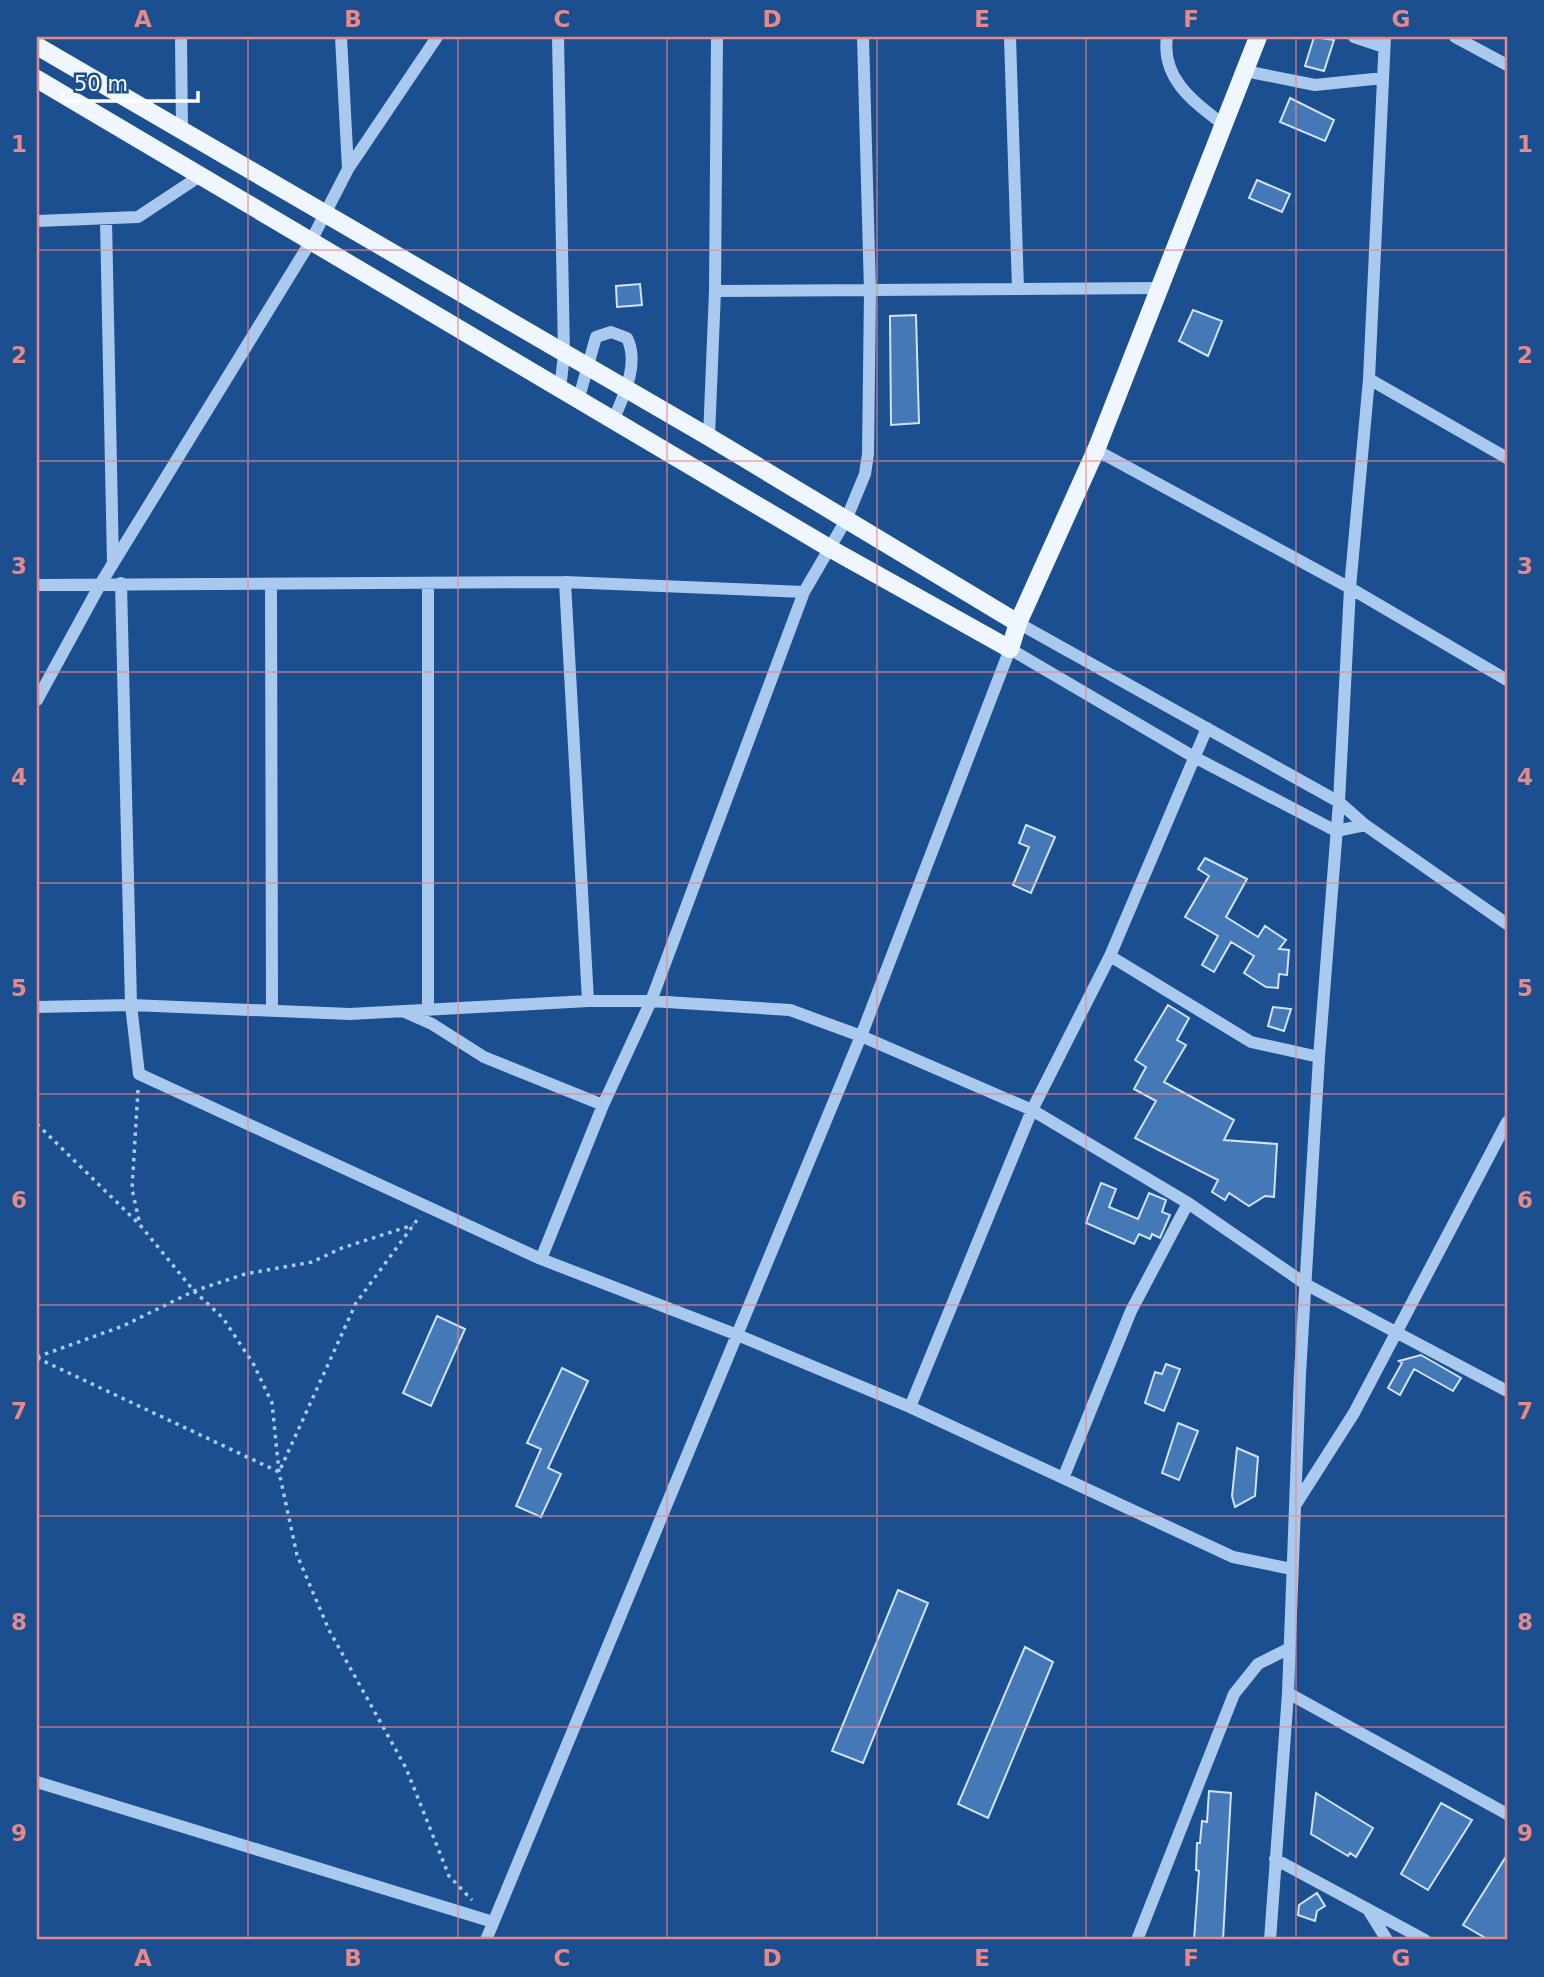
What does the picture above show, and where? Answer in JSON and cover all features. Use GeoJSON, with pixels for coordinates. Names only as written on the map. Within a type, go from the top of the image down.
{"type":"FeatureCollection","features":[{"type":"Feature","properties":{"kind":"main road"},"geometry":{"type":"LineString","coordinates":[[37,79],[578,401],[831,549],[1010,649],[1018,623],[1096,450],[1258,37]]}},
{"type":"Feature","properties":{"kind":"main road"},"geometry":{"type":"LineString","coordinates":[[37,46],[323,215],[709,437],[1018,623]]}},
{"type":"Feature","properties":{"kind":"street"},"geometry":{"type":"LineString","coordinates":[[181,37],[182,131]]}},
{"type":"Feature","properties":{"kind":"street"},"geometry":{"type":"LineString","coordinates":[[341,37],[348,169]]}},
{"type":"Feature","properties":{"kind":"street"},"geometry":{"type":"LineString","coordinates":[[37,700],[101,583],[311,241],[348,169],[437,37]]}},
{"type":"Feature","properties":{"kind":"street"},"geometry":{"type":"LineString","coordinates":[[558,37],[565,354],[560,390]]}},
{"type":"Feature","properties":{"kind":"street"},"geometry":{"type":"LineString","coordinates":[[709,437],[715,291],[717,37]]}},
{"type":"Feature","properties":{"kind":"street"},"geometry":{"type":"LineString","coordinates":[[541,1259],[603,1105],[651,1001],[804,592],[846,520],[865,474],[868,454],[870,291],[863,37]]}},
{"type":"Feature","properties":{"kind":"street"},"geometry":{"type":"LineString","coordinates":[[1010,37],[1017,289]]}},
{"type":"Feature","properties":{"kind":"street"},"geometry":{"type":"LineString","coordinates":[[1167,37],[1171,71],[1184,93],[1224,124]]}},
{"type":"Feature","properties":{"kind":"street"},"geometry":{"type":"LineString","coordinates":[[1270,1940],[1288,1693],[1300,1374],[1319,1057],[1339,802],[1350,588],[1369,379],[1383,78],[1384,42],[1354,37]]}},
{"type":"Feature","properties":{"kind":"street"},"geometry":{"type":"LineString","coordinates":[[1455,37],[1507,65]]}},
{"type":"Feature","properties":{"kind":"street"},"geometry":{"type":"LineString","coordinates":[[1245,71],[1315,85],[1383,78]]}},
{"type":"Feature","properties":{"kind":"street"},"geometry":{"type":"LineString","coordinates":[[37,221],[138,217],[200,176]]}},
{"type":"Feature","properties":{"kind":"street"},"geometry":{"type":"LineString","coordinates":[[106,220],[113,564]]}},
{"type":"Feature","properties":{"kind":"street"},"geometry":{"type":"LineString","coordinates":[[715,291],[1161,288]]}},
{"type":"Feature","properties":{"kind":"street"},"geometry":{"type":"LineString","coordinates":[[578,401],[596,337],[611,332],[627,338],[633,354],[626,390],[613,421]]}},
{"type":"Feature","properties":{"kind":"street"},"geometry":{"type":"LineString","coordinates":[[1369,379],[1507,458]]}},
{"type":"Feature","properties":{"kind":"street"},"geometry":{"type":"LineString","coordinates":[[1096,450],[1350,588],[1507,680]]}},
{"type":"Feature","properties":{"kind":"street"},"geometry":{"type":"LineString","coordinates":[[37,585],[428,585],[565,582],[804,592]]}},
{"type":"Feature","properties":{"kind":"street"},"geometry":{"type":"LineString","coordinates":[[565,582],[588,1001]]}},
{"type":"Feature","properties":{"kind":"street"},"geometry":{"type":"LineString","coordinates":[[121,583],[131,1005],[139,1074],[541,1259],[735,1334],[910,1407],[1064,1476],[1233,1557],[1292,1569]]}},
{"type":"Feature","properties":{"kind":"street"},"geometry":{"type":"LineString","coordinates":[[271,585],[272,1010]]}},
{"type":"Feature","properties":{"kind":"street"},"geometry":{"type":"LineString","coordinates":[[428,585],[428,1009]]}},
{"type":"Feature","properties":{"kind":"street"},"geometry":{"type":"LineString","coordinates":[[1018,623],[1339,802],[1365,825],[1507,924]]}},
{"type":"Feature","properties":{"kind":"street"},"geometry":{"type":"LineString","coordinates":[[486,1940],[735,1334],[861,1036],[1010,649],[1194,757],[1336,831],[1365,825]]}},
{"type":"Feature","properties":{"kind":"street"},"geometry":{"type":"LineString","coordinates":[[910,1407],[1032,1110],[1110,956],[1207,728]]}},
{"type":"Feature","properties":{"kind":"street"},"geometry":{"type":"LineString","coordinates":[[1110,956],[1251,1042],[1319,1057]]}},
{"type":"Feature","properties":{"kind":"street"},"geometry":{"type":"LineString","coordinates":[[37,1007],[131,1005],[350,1014],[588,1001],[651,1001],[790,1010],[861,1036],[1032,1110],[1188,1203],[1307,1284],[1507,1391]]}},
{"type":"Feature","properties":{"kind":"street"},"geometry":{"type":"LineString","coordinates":[[402,1012],[432,1024],[484,1057],[603,1105]]}},
{"type":"Feature","properties":{"kind":"street"},"geometry":{"type":"LineString","coordinates":[[1296,1504],[1354,1413],[1507,1122]]}},
{"type":"Feature","properties":{"kind":"street"},"geometry":{"type":"LineString","coordinates":[[1064,1476],[1131,1311],[1188,1203]]}},
{"type":"Feature","properties":{"kind":"street"},"geometry":{"type":"LineString","coordinates":[[1138,1940],[1234,1694],[1258,1664],[1288,1649]]}},
{"type":"Feature","properties":{"kind":"street"},"geometry":{"type":"LineString","coordinates":[[1288,1693],[1507,1814]]}},
{"type":"Feature","properties":{"kind":"street"},"geometry":{"type":"LineString","coordinates":[[37,1782],[493,1922]]}},
{"type":"Feature","properties":{"kind":"street"},"geometry":{"type":"LineString","coordinates":[[1275,1859],[1424,1940]]}},
{"type":"Feature","properties":{"kind":"street"},"geometry":{"type":"LineString","coordinates":[[1368,1910],[1387,1940]]}},
{"type":"Feature","properties":{"kind":"path"},"geometry":{"type":"LineString","coordinates":[[139,1074],[132,1189],[140,1226]]}},
{"type":"Feature","properties":{"kind":"path"},"geometry":{"type":"LineString","coordinates":[[37,1124],[140,1226],[194,1291],[223,1318],[254,1365],[272,1403],[279,1472],[297,1555],[329,1630],[406,1768],[449,1876],[493,1922]]}},
{"type":"Feature","properties":{"kind":"path"},"geometry":{"type":"LineString","coordinates":[[279,1472],[356,1303],[426,1205]]}},
{"type":"Feature","properties":{"kind":"path"},"geometry":{"type":"LineString","coordinates":[[37,1357],[123,1326],[194,1291],[245,1274],[312,1262],[342,1248],[414,1225]]}},
{"type":"Feature","properties":{"kind":"path"},"geometry":{"type":"LineString","coordinates":[[37,1357],[279,1472]]}},
{"type":"Feature","properties":{"kind":"building"},"geometry":{"type":"Polygon","coordinates":[[[1314,37],[1334,40],[1324,71],[1305,66],[1314,37]]]}},
{"type":"Feature","properties":{"kind":"building"},"geometry":{"type":"Polygon","coordinates":[[[1290,98],[1334,120],[1325,141],[1280,122],[1290,98]]]}},
{"type":"Feature","properties":{"kind":"building"},"geometry":{"type":"Polygon","coordinates":[[[1257,180],[1290,194],[1282,212],[1249,198],[1257,180]]]}},
{"type":"Feature","properties":{"kind":"building"},"geometry":{"type":"Polygon","coordinates":[[[640,284],[642,305],[617,307],[616,286],[640,284]]]}},
{"type":"Feature","properties":{"kind":"building"},"geometry":{"type":"Polygon","coordinates":[[[1193,310],[1222,321],[1208,356],[1179,341],[1193,310]]]}},
{"type":"Feature","properties":{"kind":"building"},"geometry":{"type":"Polygon","coordinates":[[[916,315],[919,423],[891,425],[890,316],[916,315]]]}},
{"type":"Feature","properties":{"kind":"building"},"geometry":{"type":"Polygon","coordinates":[[[1026,825],[1055,837],[1031,893],[1013,885],[1029,847],[1019,843],[1026,825]]]}},
{"type":"Feature","properties":{"kind":"building"},"geometry":{"type":"Polygon","coordinates":[[[1205,858],[1247,879],[1226,917],[1258,937],[1265,926],[1286,940],[1279,949],[1289,950],[1287,975],[1279,974],[1278,988],[1266,987],[1244,973],[1254,956],[1231,942],[1214,972],[1202,965],[1218,936],[1185,917],[1209,876],[1198,869],[1205,858]]]}},
{"type":"Feature","properties":{"kind":"building"},"geometry":{"type":"Polygon","coordinates":[[[1168,1005],[1189,1018],[1177,1040],[1186,1045],[1164,1082],[1234,1120],[1224,1140],[1277,1144],[1274,1197],[1265,1196],[1249,1206],[1229,1193],[1225,1200],[1212,1192],[1218,1180],[1135,1138],[1156,1101],[1134,1089],[1146,1067],[1135,1060],[1168,1005]]]}},
{"type":"Feature","properties":{"kind":"building"},"geometry":{"type":"Polygon","coordinates":[[[1273,1007],[1291,1009],[1284,1031],[1268,1026],[1273,1007]]]}},
{"type":"Feature","properties":{"kind":"building"},"geometry":{"type":"Polygon","coordinates":[[[1101,1183],[1116,1189],[1109,1207],[1138,1219],[1149,1193],[1166,1200],[1162,1212],[1170,1215],[1160,1238],[1152,1234],[1150,1239],[1139,1234],[1134,1244],[1086,1223],[1101,1183]]]}},
{"type":"Feature","properties":{"kind":"building"},"geometry":{"type":"Polygon","coordinates":[[[437,1316],[465,1329],[431,1406],[403,1393],[437,1316]]]}},
{"type":"Feature","properties":{"kind":"building"},"geometry":{"type":"Polygon","coordinates":[[[1421,1355],[1461,1378],[1453,1391],[1414,1369],[1400,1395],[1388,1388],[1402,1363],[1399,1361],[1421,1355]]]}},
{"type":"Feature","properties":{"kind":"building"},"geometry":{"type":"Polygon","coordinates":[[[1166,1364],[1180,1369],[1164,1411],[1145,1403],[1155,1372],[1162,1374],[1166,1364]]]}},
{"type":"Feature","properties":{"kind":"building"},"geometry":{"type":"Polygon","coordinates":[[[562,1368],[588,1381],[548,1468],[561,1474],[541,1517],[516,1506],[541,1449],[527,1443],[562,1368]]]}},
{"type":"Feature","properties":{"kind":"building"},"geometry":{"type":"Polygon","coordinates":[[[1178,1423],[1198,1431],[1179,1480],[1162,1473],[1178,1423]]]}},
{"type":"Feature","properties":{"kind":"building"},"geometry":{"type":"Polygon","coordinates":[[[1237,1448],[1258,1457],[1255,1496],[1235,1507],[1232,1496],[1237,1448]]]}},
{"type":"Feature","properties":{"kind":"building"},"geometry":{"type":"Polygon","coordinates":[[[898,1590],[928,1603],[863,1763],[832,1751],[898,1590]]]}},
{"type":"Feature","properties":{"kind":"building"},"geometry":{"type":"Polygon","coordinates":[[[1025,1647],[1053,1662],[988,1818],[958,1804],[1025,1647]]]}},
{"type":"Feature","properties":{"kind":"building"},"geometry":{"type":"Polygon","coordinates":[[[1209,1791],[1231,1793],[1223,1940],[1194,1940],[1199,1871],[1196,1870],[1197,1843],[1200,1843],[1202,1821],[1207,1822],[1209,1791]]]}},
{"type":"Feature","properties":{"kind":"building"},"geometry":{"type":"Polygon","coordinates":[[[1316,1793],[1373,1828],[1356,1857],[1350,1853],[1348,1856],[1311,1834],[1316,1793]]]}},
{"type":"Feature","properties":{"kind":"building"},"geometry":{"type":"Polygon","coordinates":[[[1441,1803],[1472,1820],[1428,1890],[1401,1874],[1441,1803]]]}},
{"type":"Feature","properties":{"kind":"building"},"geometry":{"type":"Polygon","coordinates":[[[1507,1855],[1507,1940],[1489,1940],[1463,1925],[1507,1855]]]}},
{"type":"Feature","properties":{"kind":"building"},"geometry":{"type":"Polygon","coordinates":[[[1317,1893],[1325,1906],[1317,1911],[1315,1921],[1298,1915],[1299,1905],[1317,1893]]]}}]}
